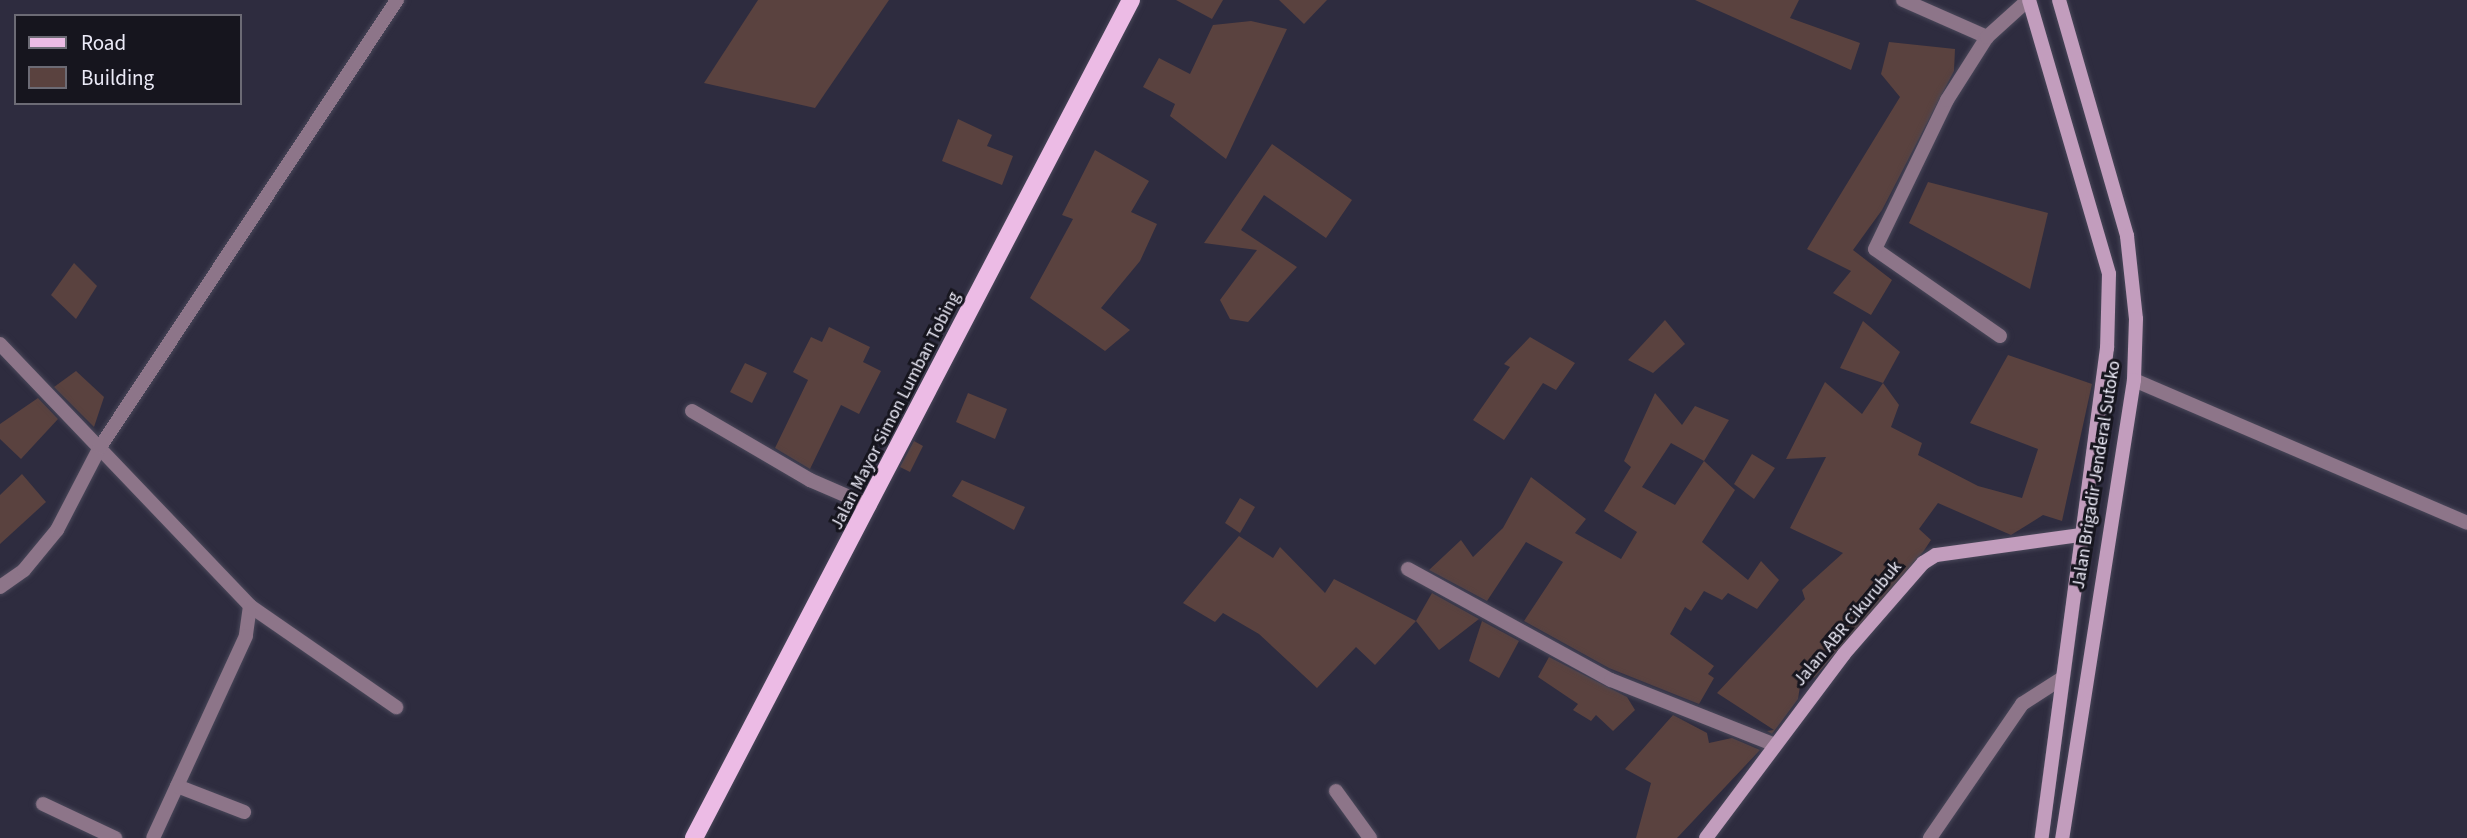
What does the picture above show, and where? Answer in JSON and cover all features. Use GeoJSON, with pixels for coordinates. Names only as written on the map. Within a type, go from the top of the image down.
{"type":"FeatureCollection","features":[{"type":"Feature","properties":{"kind":"main road","name":"Jalan Mayor Simon Lumban Tobing"},"geometry":{"type":"LineString","coordinates":[[694,838],[870,506],[1130,0]]}},
{"type":"Feature","properties":{"kind":"street"},"geometry":{"type":"LineString","coordinates":[[0,587],[24,570],[57,530],[100,447],[397,0]]}},
{"type":"Feature","properties":{"kind":"street"},"geometry":{"type":"LineString","coordinates":[[1903,0],[1987,37]]}},
{"type":"Feature","properties":{"kind":"street"},"geometry":{"type":"LineString","coordinates":[[2000,336],[1875,249],[1947,100],[1987,37],[2029,0],[2072,131],[2109,274],[2107,348],[2080,535],[2042,838]]}},
{"type":"Feature","properties":{"kind":"street","name":"Jalan Brigadir Jenderal Sutoko"},"geometry":{"type":"LineString","coordinates":[[2059,0],[2136,281],[2134,380],[2089,652],[2062,838]]}},
{"type":"Feature","properties":{"kind":"street"},"geometry":{"type":"LineString","coordinates":[[2072,131],[2095,124]]}},
{"type":"Feature","properties":{"kind":"street"},"geometry":{"type":"LineString","coordinates":[[0,344],[250,607],[396,707]]}},
{"type":"Feature","properties":{"kind":"street"},"geometry":{"type":"LineString","coordinates":[[2134,380],[2467,523]]}},
{"type":"Feature","properties":{"kind":"street"},"geometry":{"type":"LineString","coordinates":[[692,411],[810,480],[870,506]]}},
{"type":"Feature","properties":{"kind":"street","name":"Jalan ABR Cikurubuk"},"geometry":{"type":"LineString","coordinates":[[1706,838],[1775,746],[1923,563],[1937,555],[2080,535]]}},
{"type":"Feature","properties":{"kind":"street"},"geometry":{"type":"LineString","coordinates":[[1408,569],[1611,680],[1775,746]]}},
{"type":"Feature","properties":{"kind":"street"},"geometry":{"type":"LineString","coordinates":[[153,838],[246,636],[250,607]]}},
{"type":"Feature","properties":{"kind":"street"},"geometry":{"type":"LineString","coordinates":[[2065,649],[2089,652]]}},
{"type":"Feature","properties":{"kind":"street"},"geometry":{"type":"LineString","coordinates":[[1930,838],[2022,704],[2061,679]]}},
{"type":"Feature","properties":{"kind":"street"},"geometry":{"type":"LineString","coordinates":[[177,786],[244,812]]}},
{"type":"Feature","properties":{"kind":"street"},"geometry":{"type":"LineString","coordinates":[[1336,791],[1370,838]]}},
{"type":"Feature","properties":{"kind":"street"},"geometry":{"type":"LineString","coordinates":[[43,804],[115,838]]}},
{"type":"Feature","properties":{"kind":"building"},"geometry":{"type":"Polygon","coordinates":[[[758,0],[889,0],[815,108],[704,83],[758,0]]]}},
{"type":"Feature","properties":{"kind":"building"},"geometry":{"type":"Polygon","coordinates":[[[1176,0],[1223,0],[1212,19],[1176,0]]]}},
{"type":"Feature","properties":{"kind":"building"},"geometry":{"type":"Polygon","coordinates":[[[1279,0],[1327,0],[1304,24],[1279,0]]]}},
{"type":"Feature","properties":{"kind":"building"},"geometry":{"type":"Polygon","coordinates":[[[1695,0],[1799,0],[1790,18],[1860,43],[1851,70],[1695,0]]]}},
{"type":"Feature","properties":{"kind":"building"},"geometry":{"type":"Polygon","coordinates":[[[1251,21],[1287,29],[1226,159],[1170,116],[1175,104],[1143,87],[1159,58],[1190,74],[1213,25],[1251,21]]]}},
{"type":"Feature","properties":{"kind":"building"},"geometry":{"type":"Polygon","coordinates":[[[1889,42],[1955,49],[1954,71],[1882,210],[1853,250],[1892,280],[1871,315],[1833,293],[1851,271],[1807,249],[1900,97],[1881,74],[1889,42]]]}},
{"type":"Feature","properties":{"kind":"building"},"geometry":{"type":"Polygon","coordinates":[[[958,119],[992,135],[987,146],[1013,156],[1002,185],[942,161],[958,119]]]}},
{"type":"Feature","properties":{"kind":"building"},"geometry":{"type":"Polygon","coordinates":[[[1272,144],[1352,200],[1326,238],[1264,195],[1241,230],[1297,267],[1248,322],[1230,319],[1220,300],[1257,250],[1204,243],[1272,144]]]}},
{"type":"Feature","properties":{"kind":"building"},"geometry":{"type":"Polygon","coordinates":[[[1095,150],[1149,181],[1131,212],[1157,224],[1140,261],[1101,308],[1130,330],[1105,351],[1030,298],[1073,219],[1062,215],[1095,150]]]}},
{"type":"Feature","properties":{"kind":"building"},"geometry":{"type":"Polygon","coordinates":[[[1928,182],[2048,213],[2030,289],[1909,223],[1928,182]]]}},
{"type":"Feature","properties":{"kind":"building"},"geometry":{"type":"Polygon","coordinates":[[[74,263],[97,286],[76,319],[51,295],[74,263]]]}},
{"type":"Feature","properties":{"kind":"building"},"geometry":{"type":"Polygon","coordinates":[[[1665,320],[1685,344],[1653,373],[1628,360],[1665,320]]]}},
{"type":"Feature","properties":{"kind":"building"},"geometry":{"type":"Polygon","coordinates":[[[1863,321],[1900,352],[1883,383],[1840,368],[1863,321]]]}},
{"type":"Feature","properties":{"kind":"building"},"geometry":{"type":"Polygon","coordinates":[[[829,327],[870,347],[863,362],[881,371],[859,414],[841,405],[810,469],[775,448],[808,380],[793,372],[811,337],[822,342],[829,327]]]}},
{"type":"Feature","properties":{"kind":"building"},"geometry":{"type":"Polygon","coordinates":[[[1530,337],[1575,363],[1556,390],[1543,383],[1504,440],[1473,420],[1510,367],[1504,364],[1530,337]]]}},
{"type":"Feature","properties":{"kind":"building"},"geometry":{"type":"Polygon","coordinates":[[[2008,355],[2092,384],[2062,521],[2043,515],[2011,535],[1938,503],[1919,529],[1931,540],[1923,552],[1814,678],[1803,667],[1798,699],[1772,734],[1767,731],[1774,730],[1717,693],[1805,599],[1802,590],[1843,553],[1790,528],[1826,457],[1786,459],[1825,382],[1862,414],[1883,383],[1899,405],[1891,427],[1922,443],[1918,455],[1978,486],[2022,498],[2038,449],[1970,423],[2008,355]]]}},
{"type":"Feature","properties":{"kind":"building"},"geometry":{"type":"Polygon","coordinates":[[[745,363],[767,373],[752,403],[730,392],[745,363]]]}},
{"type":"Feature","properties":{"kind":"building"},"geometry":{"type":"Polygon","coordinates":[[[76,371],[104,397],[94,427],[54,387],[76,371]]]}},
{"type":"Feature","properties":{"kind":"building"},"geometry":{"type":"Polygon","coordinates":[[[968,393],[1007,409],[995,439],[956,422],[968,393]]]}},
{"type":"Feature","properties":{"kind":"building"},"geometry":{"type":"Polygon","coordinates":[[[1655,393],[1682,425],[1695,406],[1729,420],[1704,461],[1735,490],[1702,542],[1748,580],[1761,561],[1779,580],[1757,609],[1728,593],[1722,600],[1704,591],[1691,611],[1685,607],[1670,634],[1714,666],[1708,674],[1714,678],[1699,704],[1609,668],[1524,621],[1563,562],[1526,542],[1487,601],[1429,570],[1461,540],[1473,557],[1503,528],[1531,477],[1586,519],[1575,533],[1621,559],[1637,532],[1604,511],[1631,467],[1624,461],[1655,393]],[[1671,443],[1642,487],[1675,505],[1704,461],[1671,443]]]}},
{"type":"Feature","properties":{"kind":"building"},"geometry":{"type":"Polygon","coordinates":[[[38,398],[58,419],[21,459],[0,439],[0,424],[38,398]]]}},
{"type":"Feature","properties":{"kind":"building"},"geometry":{"type":"Polygon","coordinates":[[[914,441],[923,446],[910,472],[900,467],[914,441]]]}},
{"type":"Feature","properties":{"kind":"building"},"geometry":{"type":"Polygon","coordinates":[[[1752,454],[1775,468],[1754,499],[1734,484],[1752,454]]]}},
{"type":"Feature","properties":{"kind":"building"},"geometry":{"type":"Polygon","coordinates":[[[22,474],[46,502],[0,544],[0,495],[22,474]]]}},
{"type":"Feature","properties":{"kind":"building"},"geometry":{"type":"Polygon","coordinates":[[[962,480],[1025,507],[1014,530],[952,496],[962,480]]]}},
{"type":"Feature","properties":{"kind":"building"},"geometry":{"type":"Polygon","coordinates":[[[1240,498],[1255,507],[1240,533],[1225,523],[1240,498]]]}},
{"type":"Feature","properties":{"kind":"building"},"geometry":{"type":"Polygon","coordinates":[[[1239,536],[1273,558],[1280,547],[1325,593],[1334,579],[1416,621],[1375,665],[1356,647],[1317,688],[1259,634],[1223,613],[1215,622],[1183,603],[1239,536]]]}},
{"type":"Feature","properties":{"kind":"building"},"geometry":{"type":"Polygon","coordinates":[[[1432,593],[1479,619],[1439,650],[1416,621],[1432,593]]]}},
{"type":"Feature","properties":{"kind":"building"},"geometry":{"type":"Polygon","coordinates":[[[1482,621],[1519,641],[1499,678],[1469,661],[1482,621]]]}},
{"type":"Feature","properties":{"kind":"building"},"geometry":{"type":"Polygon","coordinates":[[[1549,657],[1627,697],[1635,710],[1613,731],[1596,715],[1591,721],[1573,710],[1578,704],[1538,677],[1549,657]]]}},
{"type":"Feature","properties":{"kind":"building"},"geometry":{"type":"Polygon","coordinates":[[[1673,715],[1707,733],[1709,743],[1732,738],[1760,750],[1677,838],[1636,838],[1651,783],[1625,769],[1673,715]]]}}]}
